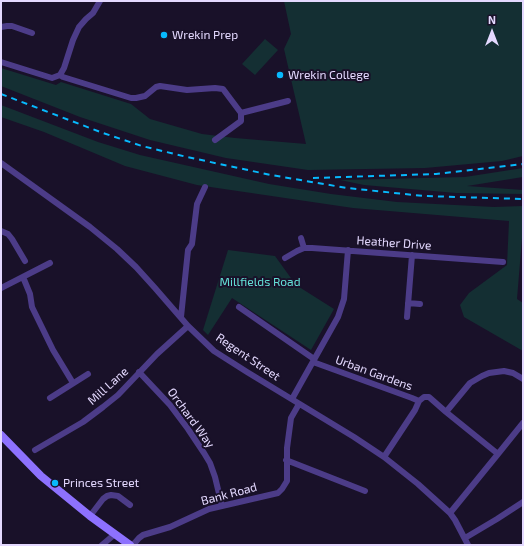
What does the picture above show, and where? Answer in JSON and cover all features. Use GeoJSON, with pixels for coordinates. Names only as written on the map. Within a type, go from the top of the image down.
{"type":"FeatureCollection","features":[{"type":"Feature","properties":{"kind":"street"},"geometry":{"type":"LineString","coordinates":[[1,62],[52,78],[60,75],[79,27],[93,13],[100,1]]}},
{"type":"Feature","properties":{"kind":"street"},"geometry":{"type":"LineString","coordinates":[[1,27],[12,26],[32,33]]}},
{"type":"Feature","properties":{"kind":"street"},"geometry":{"type":"LineString","coordinates":[[60,75],[131,98],[145,96],[156,87],[160,86],[187,90],[215,88],[223,89],[241,113],[241,121],[215,140]]}},
{"type":"Feature","properties":{"kind":"street"},"geometry":{"type":"LineString","coordinates":[[241,113],[288,101]]}},
{"type":"Feature","properties":{"kind":"street","name":"Regent Street"},"geometry":{"type":"LineString","coordinates":[[2,167],[90,227],[117,249],[136,267],[188,326],[214,351],[354,437],[384,457],[418,484],[450,513],[468,545]]}},
{"type":"Feature","properties":{"kind":"street"},"geometry":{"type":"LineString","coordinates":[[181,317],[188,250],[192,244],[197,204],[205,187]]}},
{"type":"Feature","properties":{"kind":"street"},"geometry":{"type":"LineString","coordinates":[[1,231],[8,234],[12,238],[25,261]]}},
{"type":"Feature","properties":{"kind":"street"},"geometry":{"type":"LineString","coordinates":[[301,238],[304,248]]}},
{"type":"Feature","properties":{"kind":"street","name":"Heather Drive"},"geometry":{"type":"LineString","coordinates":[[285,258],[297,250],[304,248],[503,262]]}},
{"type":"Feature","properties":{"kind":"street"},"geometry":{"type":"LineString","coordinates":[[292,399],[338,317],[344,299],[348,250]]}},
{"type":"Feature","properties":{"kind":"street"},"geometry":{"type":"LineString","coordinates":[[407,317],[412,255]]}},
{"type":"Feature","properties":{"kind":"street"},"geometry":{"type":"LineString","coordinates":[[1,288],[50,263]]}},
{"type":"Feature","properties":{"kind":"street"},"geometry":{"type":"LineString","coordinates":[[23,277],[29,290],[32,307],[53,350],[73,383]]}},
{"type":"Feature","properties":{"kind":"street"},"geometry":{"type":"LineString","coordinates":[[408,303],[420,304]]}},
{"type":"Feature","properties":{"kind":"street","name":"Urban Gardens"},"geometry":{"type":"LineString","coordinates":[[239,308],[314,360],[419,401],[424,397],[429,397],[498,454]]}},
{"type":"Feature","properties":{"kind":"street","name":"Mill Lane"},"geometry":{"type":"LineString","coordinates":[[35,450],[83,422],[118,396],[157,354],[188,326]]}},
{"type":"Feature","properties":{"kind":"street","name":"Orchard Way"},"geometry":{"type":"LineString","coordinates":[[139,372],[170,405],[204,453],[215,476],[222,506]]}},
{"type":"Feature","properties":{"kind":"street"},"geometry":{"type":"LineString","coordinates":[[446,412],[470,383],[489,373],[513,373],[523,379]]}},
{"type":"Feature","properties":{"kind":"street"},"geometry":{"type":"LineString","coordinates":[[50,398],[88,374]]}},
{"type":"Feature","properties":{"kind":"street"},"geometry":{"type":"LineString","coordinates":[[384,457],[419,401]]}},
{"type":"Feature","properties":{"kind":"street","name":"Bank Road"},"geometry":{"type":"LineString","coordinates":[[131,545],[143,535],[170,527],[209,509],[278,493],[286,481],[286,448],[291,418],[300,404]]}},
{"type":"Feature","properties":{"kind":"street"},"geometry":{"type":"LineString","coordinates":[[450,513],[523,423]]}},
{"type":"Feature","properties":{"kind":"street"},"geometry":{"type":"LineString","coordinates":[[1,435],[41,476],[90,516],[131,545]]}},
{"type":"Feature","properties":{"kind":"street"},"geometry":{"type":"LineString","coordinates":[[286,460],[364,491]]}},
{"type":"Feature","properties":{"kind":"street"},"geometry":{"type":"LineString","coordinates":[[90,516],[107,496],[118,496],[130,505]]}},
{"type":"Feature","properties":{"kind":"street"},"geometry":{"type":"LineString","coordinates":[[465,538],[523,502]]}},
{"type":"Feature","properties":{"kind":"street"},"geometry":{"type":"LineString","coordinates":[[102,545],[115,534]]}},
{"type":"Feature","properties":{"kind":"green space"},"geometry":{"type":"Polygon","coordinates":[[[284,1],[523,1],[523,156],[502,161],[425,168],[308,170],[226,158],[150,140],[80,117],[1,86],[1,68],[56,85],[61,82],[131,104],[150,119],[202,134],[306,144],[284,49],[291,34],[284,1]]]}},
{"type":"Feature","properties":{"kind":"green space"},"geometry":{"type":"Polygon","coordinates":[[[265,39],[278,50],[255,75],[242,64],[265,39]]]}},
{"type":"Feature","properties":{"kind":"green space"},"geometry":{"type":"Polygon","coordinates":[[[1,105],[98,142],[140,155],[269,184],[331,194],[397,202],[494,207],[523,206],[523,226],[517,299],[523,303],[523,351],[464,317],[460,305],[469,293],[507,265],[509,221],[353,208],[197,185],[125,166],[44,132],[1,117],[1,105]]]}},
{"type":"Feature","properties":{"kind":"green space"},"geometry":{"type":"Polygon","coordinates":[[[523,168],[523,177],[467,186],[523,190],[523,194],[456,193],[364,185],[340,180],[465,177],[523,168]]]}},
{"type":"Feature","properties":{"kind":"green space","name":"Millfields Road"},"geometry":{"type":"Polygon","coordinates":[[[228,250],[275,256],[296,285],[334,309],[311,350],[232,298],[208,335],[203,330],[228,250]]]}},
{"type":"Feature","properties":{"kind":"railway"},"geometry":{"type":"LineString","coordinates":[[1,94],[103,133],[142,146],[271,175],[347,188],[424,196],[523,199]]}},
{"type":"Feature","properties":{"kind":"railway"},"geometry":{"type":"LineString","coordinates":[[313,178],[436,174],[523,164]]}},
{"type":"Feature","properties":{"kind":"place","name":"Wrekin Prep"},"geometry":{"type":"Point","coordinates":[164,35]}},
{"type":"Feature","properties":{"kind":"place","name":"Wrekin College"},"geometry":{"type":"Point","coordinates":[280,75]}},
{"type":"Feature","properties":{"kind":"place","name":"Princes Street"},"geometry":{"type":"Point","coordinates":[55,483]}}]}
